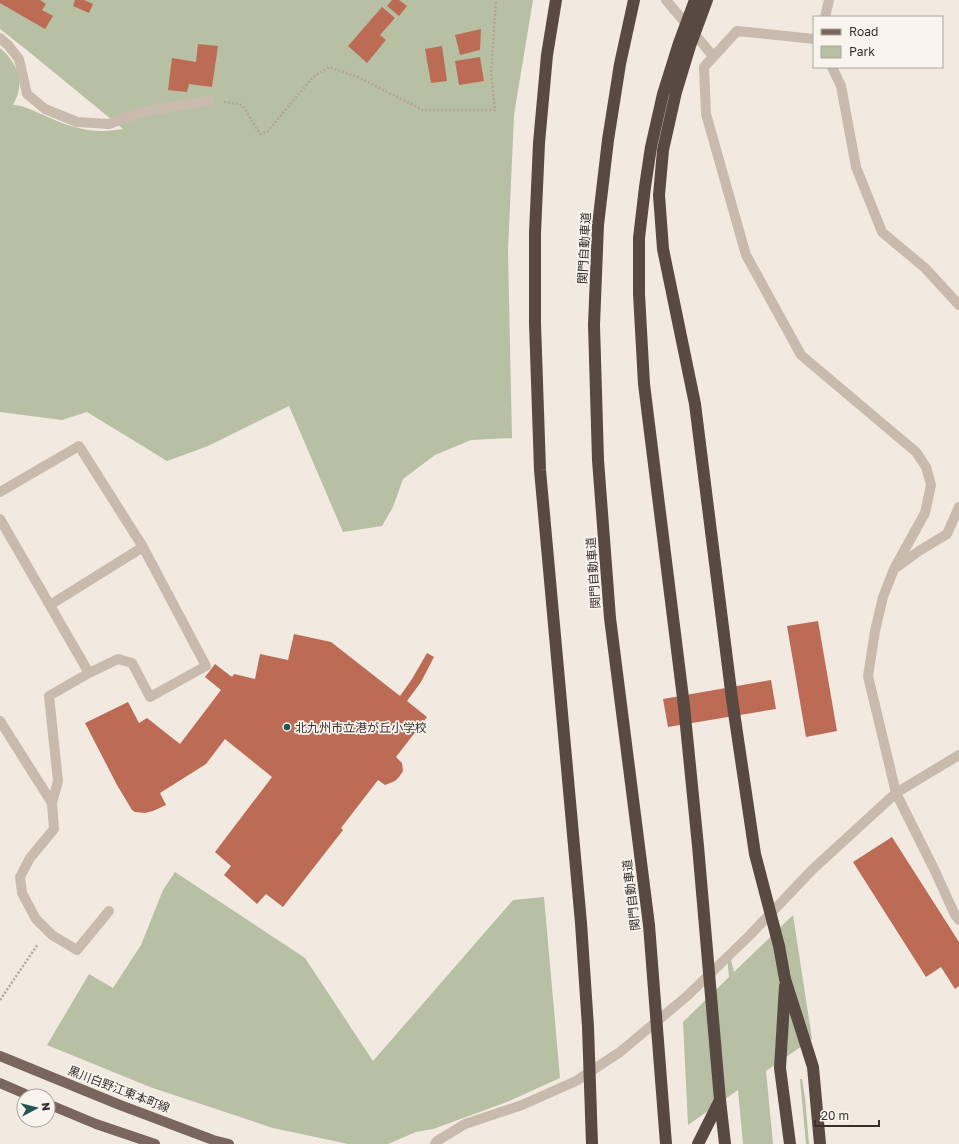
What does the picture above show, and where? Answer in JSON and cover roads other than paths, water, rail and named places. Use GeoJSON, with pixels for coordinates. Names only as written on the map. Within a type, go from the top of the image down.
{"type":"FeatureCollection","features":[{"type":"Feature","properties":{"kind":"highway"},"geometry":{"type":"LineString","coordinates":[[556,0],[547,55],[540,143],[535,233],[535,323],[540,470],[581,923],[588,1027],[592,1144]]}},
{"type":"Feature","properties":{"kind":"highway","name":"関門自動車道"},"geometry":{"type":"LineString","coordinates":[[634,0],[620,64],[608,140],[598,225],[594,325],[598,460],[610,618],[649,925],[666,1144]]}},
{"type":"Feature","properties":{"kind":"highway"},"geometry":{"type":"LineString","coordinates":[[695,0],[679,42],[663,94],[657,148],[663,249],[695,404],[732,699],[755,854],[785,979],[813,1067],[820,1144]]}},
{"type":"Feature","properties":{"kind":"highway"},"geometry":{"type":"LineString","coordinates":[[707,0],[690,46],[645,187],[639,238],[638,294],[644,384],[684,706],[725,1144]]}},
{"type":"Feature","properties":{"kind":"highway"},"geometry":{"type":"LineString","coordinates":[[785,979],[780,1068],[790,1144]]}},
{"type":"Feature","properties":{"kind":"highway"},"geometry":{"type":"LineString","coordinates":[[698,1144],[720,1100]]}},
{"type":"Feature","properties":{"kind":"main road","name":"黒川白野江東本町線"},"geometry":{"type":"LineString","coordinates":[[0,1056],[212,1142],[230,1144]]}},
{"type":"Feature","properties":{"kind":"main road"},"geometry":{"type":"LineString","coordinates":[[0,1083],[16,1090]]}},
{"type":"Feature","properties":{"kind":"main road"},"geometry":{"type":"LineString","coordinates":[[56,1107],[96,1124],[155,1144]]}},
{"type":"Feature","properties":{"kind":"street"},"geometry":{"type":"LineString","coordinates":[[666,0],[714,56]]}},
{"type":"Feature","properties":{"kind":"street"},"geometry":{"type":"LineString","coordinates":[[825,16],[829,0]]}},
{"type":"Feature","properties":{"kind":"street"},"geometry":{"type":"LineString","coordinates":[[813,39],[737,31],[704,67],[706,114],[746,255],[801,355],[916,452],[926,467],[930,485],[925,513],[894,569],[883,596],[874,631],[868,676],[896,792],[955,915],[959,920]]}},
{"type":"Feature","properties":{"kind":"street"},"geometry":{"type":"LineString","coordinates":[[0,38],[8,45],[19,59],[27,94],[45,109],[77,122],[109,124],[143,112],[209,101]]}},
{"type":"Feature","properties":{"kind":"street"},"geometry":{"type":"LineString","coordinates":[[832,68],[841,86],[856,167],[882,232],[925,268],[959,305]]}},
{"type":"Feature","properties":{"kind":"street"},"geometry":{"type":"LineString","coordinates":[[0,492],[78,446],[143,547],[206,666],[150,697],[132,663],[118,659],[89,673],[49,696],[58,781],[52,802],[54,828],[30,858],[20,877],[22,894],[36,919],[52,935],[76,950],[109,911]]}},
{"type":"Feature","properties":{"kind":"street"},"geometry":{"type":"LineString","coordinates":[[894,569],[919,551],[947,534],[959,507]]}},
{"type":"Feature","properties":{"kind":"street"},"geometry":{"type":"LineString","coordinates":[[0,519],[89,673]]}},
{"type":"Feature","properties":{"kind":"street"},"geometry":{"type":"LineString","coordinates":[[50,605],[143,547]]}},
{"type":"Feature","properties":{"kind":"street"},"geometry":{"type":"LineString","coordinates":[[0,721],[52,802]]}},
{"type":"Feature","properties":{"kind":"street"},"geometry":{"type":"LineString","coordinates":[[435,1144],[437,1141],[465,1124],[522,1105],[576,1081],[620,1052],[686,997],[749,936],[813,869],[896,792],[959,755]]}},
{"type":"Feature","properties":{"kind":"place","name":"北九州市立港が丘小学校"},"geometry":{"type":"Point","coordinates":[287,727]}}]}
